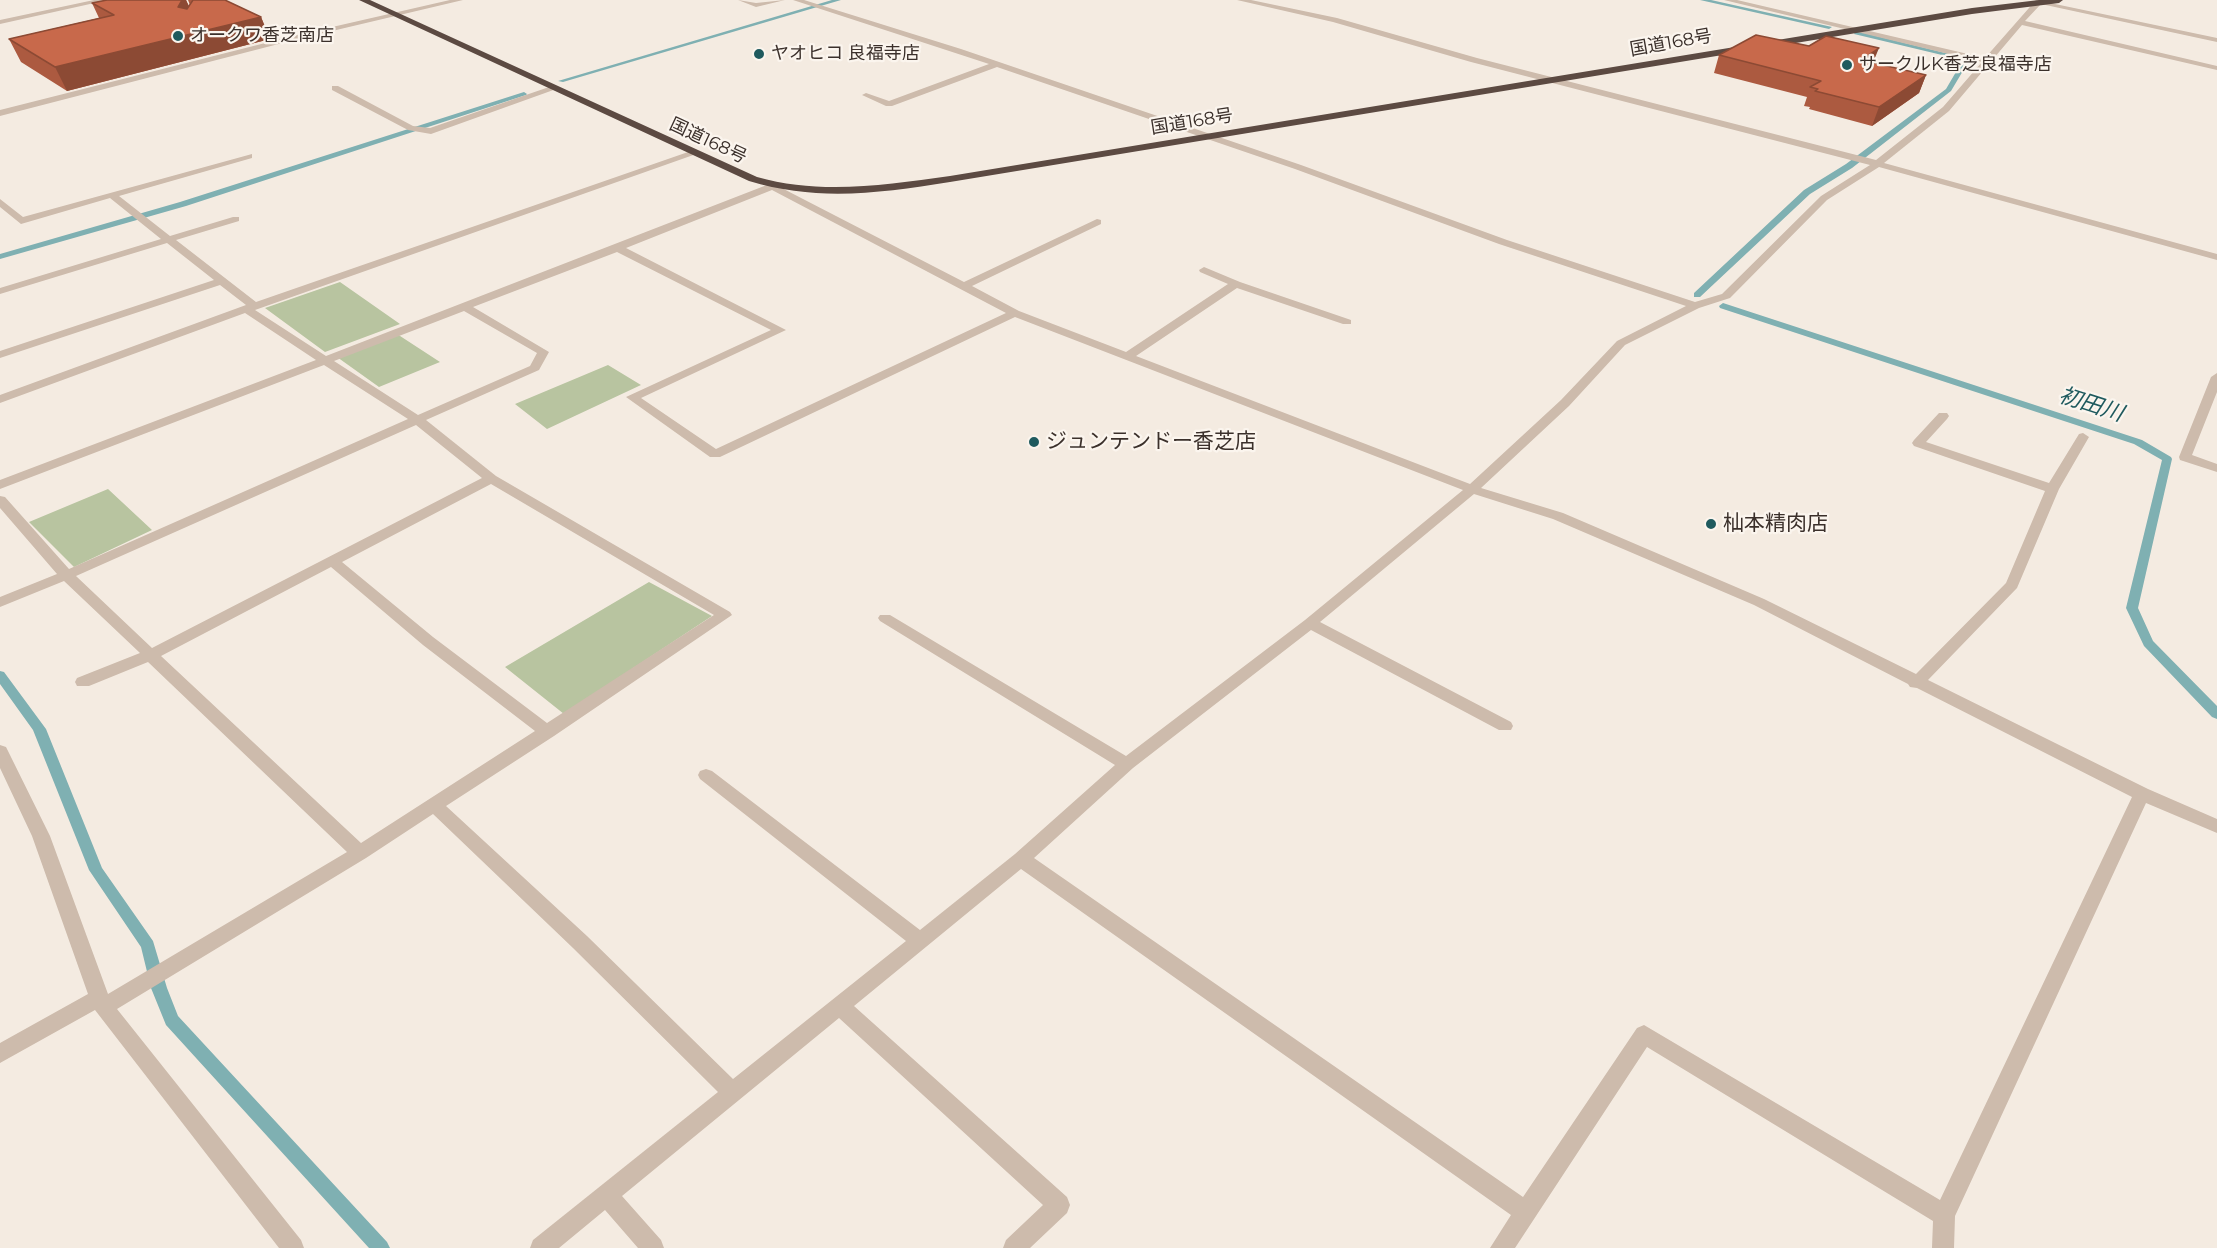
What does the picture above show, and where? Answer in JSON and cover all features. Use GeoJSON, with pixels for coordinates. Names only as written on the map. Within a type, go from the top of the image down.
{"type":"FeatureCollection","features":[{"type":"Feature","properties":{"kind":"highway","name":"国道168号"},"geometry":{"type":"LineString","coordinates":[[363,0],[694,153],[772,186],[824,191],[893,187],[1853,30],[2039,1],[2059,0]]}},
{"type":"Feature","properties":{"kind":"street"},"geometry":{"type":"LineString","coordinates":[[0,22],[104,0]]}},
{"type":"Feature","properties":{"kind":"street"},"geometry":{"type":"LineString","coordinates":[[0,113],[292,38],[459,0]]}},
{"type":"Feature","properties":{"kind":"street"},"geometry":{"type":"LineString","coordinates":[[742,0],[756,5],[781,0]]}},
{"type":"Feature","properties":{"kind":"street"},"geometry":{"type":"LineString","coordinates":[[797,0],[958,51],[1208,136],[1503,242],[1695,306]]}},
{"type":"Feature","properties":{"kind":"street"},"geometry":{"type":"LineString","coordinates":[[1241,0],[1334,20],[2217,257]]}},
{"type":"Feature","properties":{"kind":"street"},"geometry":{"type":"LineString","coordinates":[[1728,0],[1986,61]]}},
{"type":"Feature","properties":{"kind":"street"},"geometry":{"type":"LineString","coordinates":[[541,1248],[1021,859],[1127,764],[1310,623],[1472,489],[1565,403],[1621,343],[1695,306],[1726,296],[1824,198],[1946,109],[2039,1],[2217,40]]}},
{"type":"Feature","properties":{"kind":"street"},"geometry":{"type":"LineString","coordinates":[[2019,22],[2217,68]]}},
{"type":"Feature","properties":{"kind":"street"},"geometry":{"type":"LineString","coordinates":[[866,95],[889,104],[995,65]]}},
{"type":"Feature","properties":{"kind":"street"},"geometry":{"type":"LineString","coordinates":[[335,88],[411,128],[430,131],[555,88]]}},
{"type":"Feature","properties":{"kind":"street"},"geometry":{"type":"LineString","coordinates":[[0,399],[250,308],[694,153]]}},
{"type":"Feature","properties":{"kind":"street"},"geometry":{"type":"LineString","coordinates":[[0,202],[21,221],[249,156]]}},
{"type":"Feature","properties":{"kind":"street"},"geometry":{"type":"LineString","coordinates":[[0,485],[323,359],[618,248],[772,186],[1015,313],[1472,489],[1558,516],[1759,602],[1916,683],[2142,794],[2217,826]]}},
{"type":"Feature","properties":{"kind":"street"},"geometry":{"type":"LineString","coordinates":[[0,1054],[101,1002],[360,853],[725,615],[491,479],[416,419],[323,359],[250,308],[222,281],[112,195]]}},
{"type":"Feature","properties":{"kind":"street"},"geometry":{"type":"LineString","coordinates":[[0,291],[236,219]]}},
{"type":"Feature","properties":{"kind":"street"},"geometry":{"type":"LineString","coordinates":[[964,286],[1097,222]]}},
{"type":"Feature","properties":{"kind":"street"},"geometry":{"type":"LineString","coordinates":[[618,248],[780,330],[632,397],[715,454],[1015,313]]}},
{"type":"Feature","properties":{"kind":"street"},"geometry":{"type":"LineString","coordinates":[[1204,270],[1236,284],[1347,322]]}},
{"type":"Feature","properties":{"kind":"street"},"geometry":{"type":"LineString","coordinates":[[0,355],[222,281]]}},
{"type":"Feature","properties":{"kind":"street"},"geometry":{"type":"LineString","coordinates":[[1128,356],[1236,284]]}},
{"type":"Feature","properties":{"kind":"street"},"geometry":{"type":"LineString","coordinates":[[0,602],[67,576],[535,368],[543,352],[463,306]]}},
{"type":"Feature","properties":{"kind":"street"},"geometry":{"type":"LineString","coordinates":[[2217,377],[2185,457],[2217,468]]}},
{"type":"Feature","properties":{"kind":"street"},"geometry":{"type":"LineString","coordinates":[[1943,416],[1918,443],[2052,489]]}},
{"type":"Feature","properties":{"kind":"street"},"geometry":{"type":"LineString","coordinates":[[1916,683],[2012,585],[2052,489],[2083,437]]}},
{"type":"Feature","properties":{"kind":"street"},"geometry":{"type":"LineString","coordinates":[[83,682],[150,655],[491,479]]}},
{"type":"Feature","properties":{"kind":"street"},"geometry":{"type":"LineString","coordinates":[[0,500],[67,576],[360,853]]}},
{"type":"Feature","properties":{"kind":"street"},"geometry":{"type":"LineString","coordinates":[[332,561],[428,641],[548,732]]}},
{"type":"Feature","properties":{"kind":"street"},"geometry":{"type":"LineString","coordinates":[[885,618],[1127,764]]}},
{"type":"Feature","properties":{"kind":"street"},"geometry":{"type":"LineString","coordinates":[[1310,623],[1505,726]]}},
{"type":"Feature","properties":{"kind":"street"},"geometry":{"type":"LineString","coordinates":[[0,751],[41,836],[101,1002],[293,1248]]}},
{"type":"Feature","properties":{"kind":"street"},"geometry":{"type":"LineString","coordinates":[[706,775],[920,941]]}},
{"type":"Feature","properties":{"kind":"street"},"geometry":{"type":"LineString","coordinates":[[1942,1248],[1944,1215],[2142,794]]}},
{"type":"Feature","properties":{"kind":"street"},"geometry":{"type":"LineString","coordinates":[[434,805],[580,942],[733,1093]]}},
{"type":"Feature","properties":{"kind":"street"},"geometry":{"type":"LineString","coordinates":[[1021,859],[1526,1212]]}},
{"type":"Feature","properties":{"kind":"street"},"geometry":{"type":"LineString","coordinates":[[840,1006],[1059,1205],[1014,1248]]}},
{"type":"Feature","properties":{"kind":"street"},"geometry":{"type":"LineString","coordinates":[[1501,1248],[1644,1034],[1944,1215]]}},
{"type":"Feature","properties":{"kind":"street"},"geometry":{"type":"LineString","coordinates":[[606,1196],[653,1248]]}},
{"type":"Feature","properties":{"kind":"green space"},"geometry":{"type":"Polygon","coordinates":[[[340,282],[400,324],[325,352],[265,308],[340,282]]]}},
{"type":"Feature","properties":{"kind":"green space"},"geometry":{"type":"Polygon","coordinates":[[[397,334],[440,362],[379,387],[337,357],[397,334]]]}},
{"type":"Feature","properties":{"kind":"green space"},"geometry":{"type":"Polygon","coordinates":[[[608,365],[641,385],[547,429],[515,404],[608,365]]]}},
{"type":"Feature","properties":{"kind":"green space"},"geometry":{"type":"Polygon","coordinates":[[[108,489],[152,530],[74,567],[29,522],[108,489]]]}},
{"type":"Feature","properties":{"kind":"green space"},"geometry":{"type":"Polygon","coordinates":[[[649,582],[712,616],[564,714],[505,667],[649,582]]]}},
{"type":"Feature","properties":{"kind":"building"},"geometry":{"type":"Polygon","coordinates":[[[107,0],[182,0],[178,7],[187,9],[193,0],[225,0],[261,17],[55,67],[9,39],[114,15],[92,3],[107,0]]]}},
{"type":"Feature","properties":{"kind":"building"},"geometry":{"type":"Polygon","coordinates":[[[1756,35],[1809,46],[1826,36],[1879,48],[1861,60],[1926,75],[1879,107],[1815,91],[1818,89],[1810,87],[1821,81],[1719,55],[1756,35]]]}},
{"type":"Feature","properties":{"kind":"waterway"},"geometry":{"type":"LineString","coordinates":[[561,81],[838,0]]}},
{"type":"Feature","properties":{"kind":"waterway","name":"初田川"},"geometry":{"type":"LineString","coordinates":[[1703,0],[1829,27]]}},
{"type":"Feature","properties":{"kind":"waterway","name":"初田川"},"geometry":{"type":"LineString","coordinates":[[1697,295],[1807,192],[1849,166],[1949,90],[1967,59],[1856,33]]}},
{"type":"Feature","properties":{"kind":"waterway"},"geometry":{"type":"LineString","coordinates":[[0,257],[183,204],[524,94]]}},
{"type":"Feature","properties":{"kind":"waterway","name":"初田川"},"geometry":{"type":"LineString","coordinates":[[1723,306],[2138,442],[2167,459],[2132,608],[2148,643],[2217,714]]}},
{"type":"Feature","properties":{"kind":"waterway"},"geometry":{"type":"LineString","coordinates":[[0,675],[39,729],[96,870],[148,945],[159,988],[172,1020],[381,1248]]}},
{"type":"Feature","properties":{"kind":"place","name":"オークワ香芝南店"},"geometry":{"type":"Point","coordinates":[178,36]}},
{"type":"Feature","properties":{"kind":"place","name":"ヤオヒコ 良福寺店"},"geometry":{"type":"Point","coordinates":[759,54]}},
{"type":"Feature","properties":{"kind":"place","name":"サークルK香芝良福寺店"},"geometry":{"type":"Point","coordinates":[1847,65]}},
{"type":"Feature","properties":{"kind":"place","name":"ジュンテンドー香芝店"},"geometry":{"type":"Point","coordinates":[1034,442]}},
{"type":"Feature","properties":{"kind":"place","name":"杣本精肉店"},"geometry":{"type":"Point","coordinates":[1711,524]}}]}
